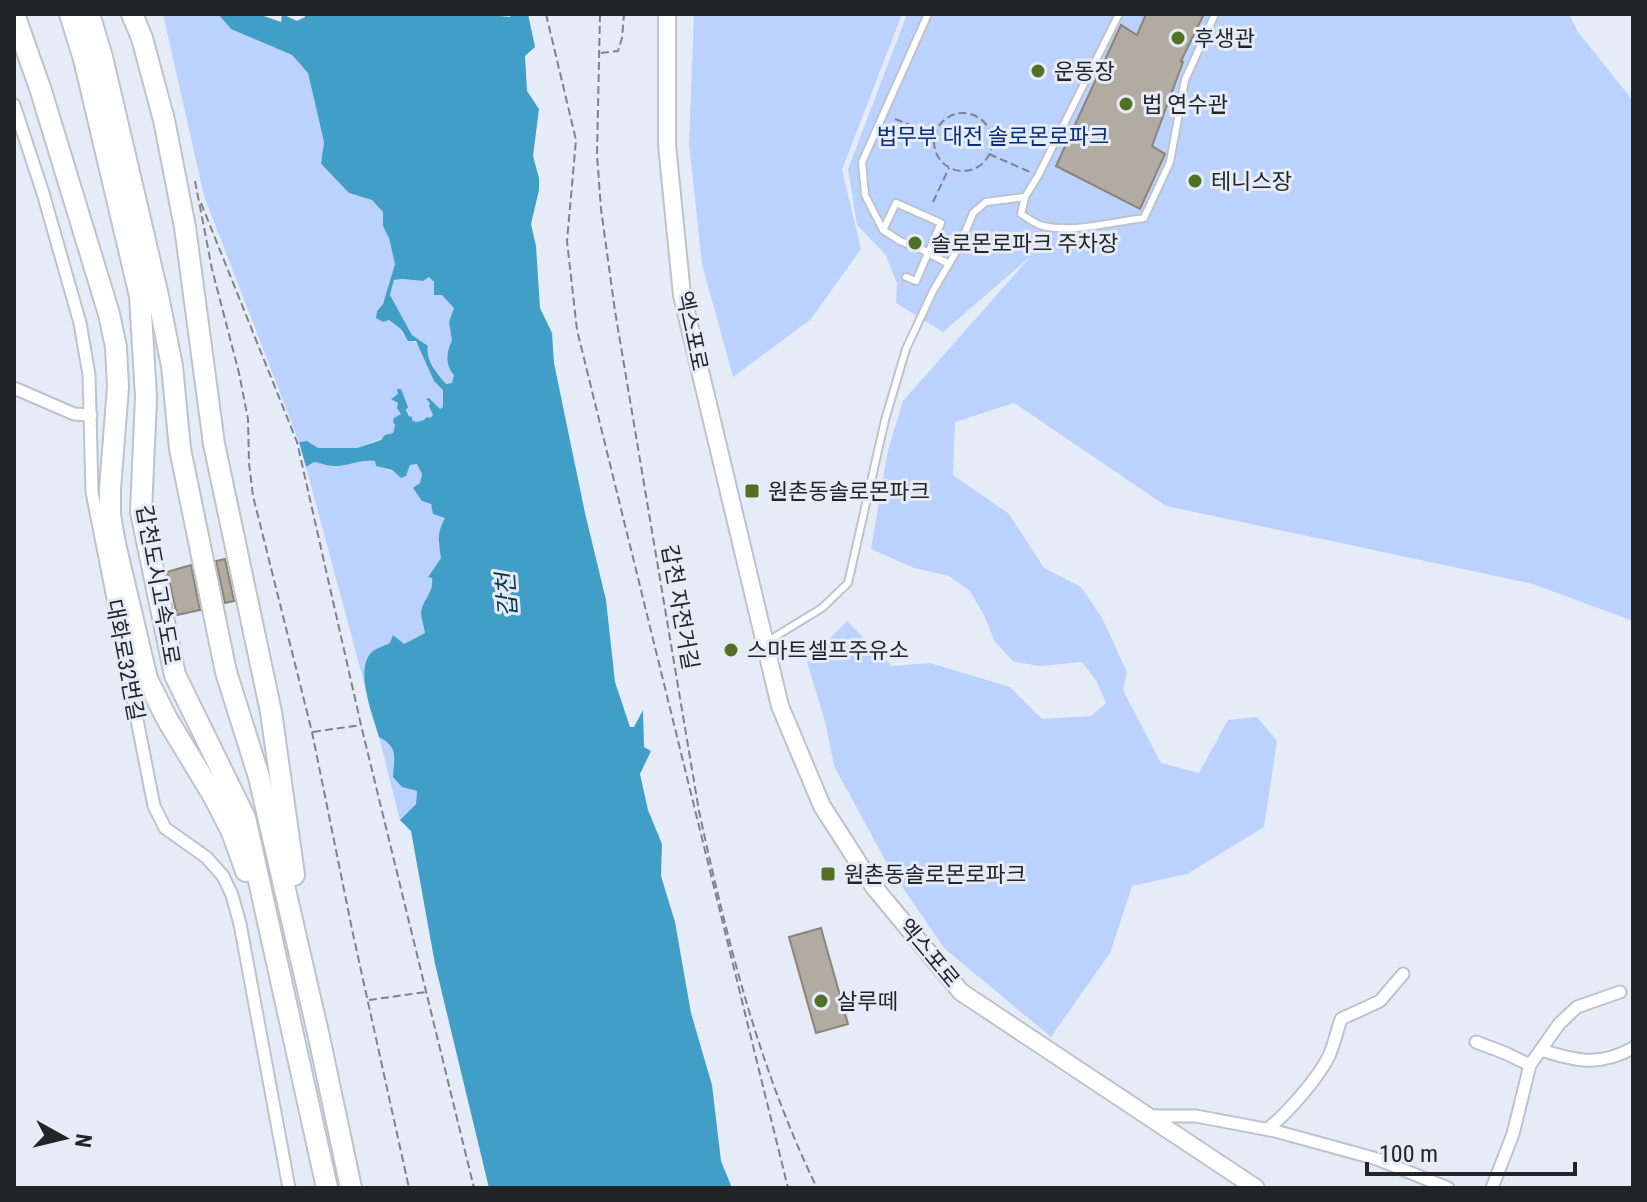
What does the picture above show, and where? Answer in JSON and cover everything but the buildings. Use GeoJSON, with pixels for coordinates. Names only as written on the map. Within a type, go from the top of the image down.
{"type":"FeatureCollection","features":[{"type":"Feature","properties":{"kind":"highway"},"geometry":{"type":"LineString","coordinates":[[14,14],[109,314],[116,347],[118,387],[110,515],[147,679],[232,832],[271,939]]}},
{"type":"Feature","properties":{"kind":"highway","name":"갑천도시고속도로"},"geometry":{"type":"LineString","coordinates":[[70,14],[93,58],[169,352],[180,449],[226,672],[259,777],[345,1162],[354,1188]]}},
{"type":"Feature","properties":{"kind":"highway","name":"갑천도시고속도로"},"geometry":{"type":"LineString","coordinates":[[89,14],[93,58],[140,296],[146,397],[141,512],[175,675],[245,818],[321,1162],[324,1188]]}},
{"type":"Feature","properties":{"kind":"highway"},"geometry":{"type":"LineString","coordinates":[[132,14],[142,38],[164,120],[185,227],[214,444],[271,712],[319,1037]]}},
{"type":"Feature","properties":{"kind":"main road","name":"엑스포로"},"geometry":{"type":"LineString","coordinates":[[667,14],[667,145],[682,295],[780,706],[822,806],[874,887],[961,992],[1256,1188]]}},
{"type":"Feature","properties":{"kind":"street","name":"대화로32번길"},"geometry":{"type":"LineString","coordinates":[[14,105],[80,323],[89,375],[92,492],[96,519],[154,806],[165,828],[206,857],[223,876],[232,895],[246,954],[289,1188]]}},
{"type":"Feature","properties":{"kind":"street"},"geometry":{"type":"LineString","coordinates":[[14,388],[74,414],[91,415]]}},
{"type":"Feature","properties":{"kind":"street"},"geometry":{"type":"LineString","coordinates":[[1268,1129],[1305,1091],[1329,1056],[1341,1019],[1380,1001],[1403,974]]}},
{"type":"Feature","properties":{"kind":"street"},"geometry":{"type":"LineString","coordinates":[[1492,1188],[1513,1134],[1530,1065],[1559,1024],[1577,1007],[1620,992]]}},
{"type":"Feature","properties":{"kind":"street"},"geometry":{"type":"LineString","coordinates":[[1476,1042],[1530,1065]]}},
{"type":"Feature","properties":{"kind":"street"},"geometry":{"type":"LineString","coordinates":[[1541,1050],[1565,1058],[1599,1061],[1633,1048]]}},
{"type":"Feature","properties":{"kind":"street"},"geometry":{"type":"LineString","coordinates":[[1148,1116],[1196,1116],[1268,1129],[1377,1159],[1448,1188]]}},
{"type":"Feature","properties":{"kind":"lane"},"geometry":{"type":"LineString","coordinates":[[928,14],[862,162],[865,195],[883,230],[949,264]]}},
{"type":"Feature","properties":{"kind":"lane"},"geometry":{"type":"LineString","coordinates":[[1119,14],[1025,197],[1021,214],[1040,226],[1077,229],[1144,218],[1170,162],[1185,80],[1215,14]]}},
{"type":"Feature","properties":{"kind":"lane"},"geometry":{"type":"LineString","coordinates":[[765,642],[822,608],[848,583],[885,420],[906,349],[933,291],[960,245],[973,213],[986,202],[1025,197]]}},
{"type":"Feature","properties":{"kind":"lane"},"geometry":{"type":"LineString","coordinates":[[883,230],[896,203],[941,223],[916,281],[906,277]]}},
{"type":"Feature","properties":{"kind":"path"},"geometry":{"type":"LineString","coordinates":[[546,14],[576,140],[567,241],[577,330],[788,1188]]}},
{"type":"Feature","properties":{"kind":"path","name":"갑천 자전거길"},"geometry":{"type":"LineString","coordinates":[[600,14],[597,155],[601,209],[657,571],[699,811],[757,1040],[798,1150],[817,1188]]}},
{"type":"Feature","properties":{"kind":"path"},"geometry":{"type":"LineString","coordinates":[[599,53],[618,51],[624,14]]}},
{"type":"Feature","properties":{"kind":"path"},"geometry":{"type":"LineString","coordinates":[[883,114],[934,135]]}},
{"type":"Feature","properties":{"kind":"path"},"geometry":{"type":"LineString","coordinates":[[954,114],[973,115],[987,127],[991,136],[989,154],[976,168],[958,171],[949,168],[936,154],[934,135],[945,119],[954,114]]}},
{"type":"Feature","properties":{"kind":"path"},"geometry":{"type":"LineString","coordinates":[[989,154],[1038,176]]}},
{"type":"Feature","properties":{"kind":"path"},"geometry":{"type":"LineString","coordinates":[[933,202],[949,168]]}},
{"type":"Feature","properties":{"kind":"path"},"geometry":{"type":"LineString","coordinates":[[409,1188],[312,732],[253,496],[248,419],[212,269],[199,198],[297,442],[361,725],[474,1188]]}},
{"type":"Feature","properties":{"kind":"path"},"geometry":{"type":"LineString","coordinates":[[312,732],[361,725]]}},
{"type":"Feature","properties":{"kind":"path"},"geometry":{"type":"LineString","coordinates":[[368,1000],[426,992]]}},
{"type":"Feature","properties":{"kind":"green space"},"geometry":{"type":"Polygon","coordinates":[[[163,14],[218,14],[231,29],[292,55],[308,73],[324,142],[321,165],[349,193],[372,200],[383,212],[395,264],[383,304],[377,311],[418,344],[434,381],[443,390],[443,407],[440,409],[432,401],[433,415],[430,418],[416,422],[412,420],[399,394],[394,400],[401,414],[393,422],[395,425],[390,435],[357,448],[318,448],[307,441],[299,442],[204,196],[163,14]]]}},
{"type":"Feature","properties":{"kind":"green space"},"geometry":{"type":"Polygon","coordinates":[[[694,14],[902,14],[842,170],[861,249],[811,319],[733,377],[702,264],[689,144],[694,14]]]}},
{"type":"Feature","properties":{"kind":"green space","name":"법무부 대전 솔로몬로파크"},"geometry":{"type":"Polygon","coordinates":[[[907,14],[1569,14],[1578,32],[1633,101],[1633,621],[1533,584],[1166,506],[1014,403],[955,422],[953,475],[1009,514],[1044,568],[1081,587],[1102,618],[1127,672],[1123,690],[1161,763],[1199,773],[1228,720],[1257,717],[1277,741],[1264,827],[1187,874],[1132,886],[1110,953],[1051,1037],[944,948],[890,869],[834,766],[826,725],[807,662],[847,621],[892,666],[930,663],[1010,687],[1042,719],[1091,716],[1106,703],[1097,682],[1082,662],[1041,666],[1014,662],[995,642],[970,591],[949,576],[914,568],[871,549],[888,450],[903,401],[1031,256],[943,332],[896,303],[897,283],[885,254],[857,225],[848,169],[907,14]]]}},
{"type":"Feature","properties":{"kind":"green space"},"geometry":{"type":"Polygon","coordinates":[[[429,277],[454,308],[449,322],[453,383],[446,384],[436,371],[430,361],[428,346],[412,335],[390,295],[394,281],[423,281],[429,277]]]}},
{"type":"Feature","properties":{"kind":"green space"},"geometry":{"type":"Polygon","coordinates":[[[375,461],[377,466],[406,476],[410,465],[418,464],[422,474],[420,483],[414,488],[446,518],[438,543],[441,558],[428,576],[432,578],[431,588],[421,612],[425,633],[404,644],[390,643],[372,652],[366,661],[365,686],[306,467],[314,462],[338,464],[375,461]]]}},
{"type":"Feature","properties":{"kind":"green space"},"geometry":{"type":"Polygon","coordinates":[[[379,737],[394,752],[402,786],[417,791],[416,804],[400,820],[379,737]]]}},
{"type":"Feature","properties":{"kind":"water","name":"갑천"},"geometry":{"type":"Polygon","coordinates":[[[218,14],[258,14],[281,22],[282,14],[297,21],[305,14],[497,14],[510,17],[512,14],[528,14],[535,47],[525,56],[527,91],[539,109],[533,156],[539,190],[531,224],[536,246],[540,308],[552,333],[554,363],[606,600],[615,682],[630,727],[634,727],[643,710],[644,747],[651,751],[640,774],[648,810],[662,844],[661,876],[675,922],[691,1013],[712,1085],[721,1161],[732,1188],[489,1188],[435,964],[411,831],[400,820],[416,804],[417,791],[402,787],[393,777],[394,754],[390,745],[379,737],[365,680],[367,658],[373,651],[390,643],[393,635],[404,644],[425,633],[421,612],[431,588],[432,578],[428,577],[441,558],[439,537],[445,518],[433,514],[431,504],[422,501],[413,488],[420,483],[422,474],[417,464],[410,465],[406,476],[401,478],[392,470],[376,466],[375,461],[334,466],[314,462],[306,467],[299,442],[307,441],[318,448],[357,448],[381,440],[393,433],[394,418],[401,414],[398,403],[391,399],[398,394],[397,389],[401,389],[408,407],[406,410],[416,422],[433,415],[426,399],[429,398],[440,409],[443,407],[443,390],[434,381],[416,341],[408,341],[401,329],[389,320],[383,322],[376,318],[395,264],[383,226],[383,212],[372,200],[349,193],[321,164],[324,142],[308,73],[292,55],[231,29],[218,14]],[[429,277],[423,281],[394,280],[390,295],[412,335],[428,346],[430,361],[446,384],[452,383],[454,375],[447,358],[452,341],[449,322],[454,308],[442,295],[434,295],[434,282],[429,277]]]}},
{"type":"Feature","properties":{"kind":"place","name":"후생관"},"geometry":{"type":"Point","coordinates":[1178,38]}},
{"type":"Feature","properties":{"kind":"place","name":"운동장"},"geometry":{"type":"Point","coordinates":[1038,71]}},
{"type":"Feature","properties":{"kind":"place","name":"법 연수관"},"geometry":{"type":"Point","coordinates":[1126,104]}},
{"type":"Feature","properties":{"kind":"place","name":"테니스장"},"geometry":{"type":"Point","coordinates":[1195,181]}},
{"type":"Feature","properties":{"kind":"place","name":"솔로몬로파크 주차장"},"geometry":{"type":"Point","coordinates":[915,243]}},
{"type":"Feature","properties":{"kind":"place","name":"원촌동솔로몬파크"},"geometry":{"type":"Point","coordinates":[752,491]}},
{"type":"Feature","properties":{"kind":"place","name":"스마트셀프주유소"},"geometry":{"type":"Point","coordinates":[731,650]}},
{"type":"Feature","properties":{"kind":"place","name":"원촌동솔로몬로파크"},"geometry":{"type":"Point","coordinates":[828,874]}},
{"type":"Feature","properties":{"kind":"place","name":"살루떼"},"geometry":{"type":"Point","coordinates":[821,1001]}}]}
